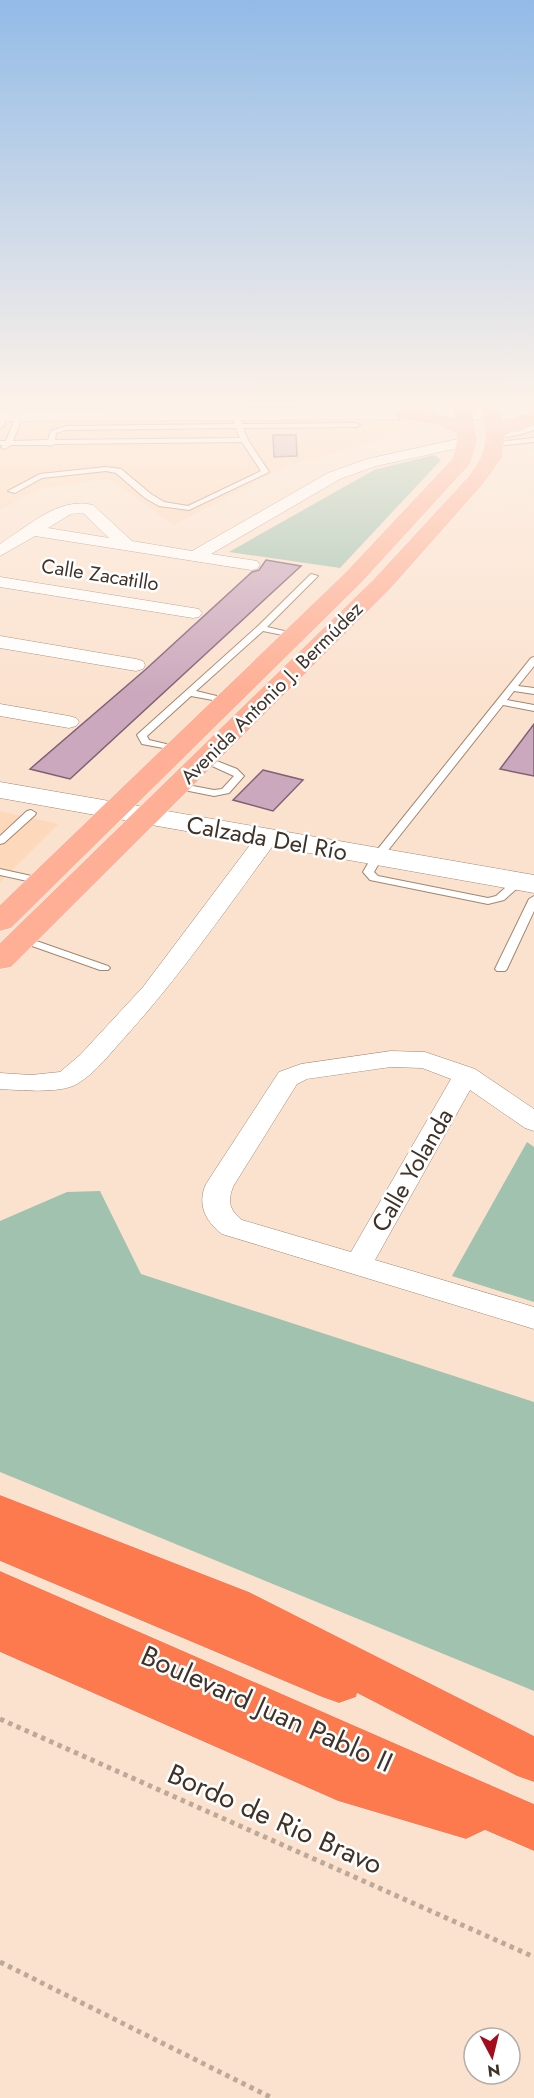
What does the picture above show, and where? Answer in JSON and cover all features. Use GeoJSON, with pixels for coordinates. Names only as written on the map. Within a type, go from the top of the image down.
{"type":"FeatureCollection","features":[{"type":"Feature","properties":{"kind":"highway"},"geometry":{"type":"LineString","coordinates":[[0,1512],[233,1606],[534,1760]]}},
{"type":"Feature","properties":{"kind":"highway","name":"Boulevard Juan Pablo II"},"geometry":{"type":"LineString","coordinates":[[0,1542],[534,1760]]}},
{"type":"Feature","properties":{"kind":"highway","name":"Boulevard Juan Pablo II"},"geometry":{"type":"LineString","coordinates":[[0,1590],[534,1828]]}},
{"type":"Feature","properties":{"kind":"highway"},"geometry":{"type":"LineString","coordinates":[[0,1631],[355,1785],[534,1834]]}},
{"type":"Feature","properties":{"kind":"main road","name":"Avenida Antonio J. Bermúdez"},"geometry":{"type":"LineString","coordinates":[[0,960],[7,923],[41,881],[353,578],[427,499]]}},
{"type":"Feature","properties":{"kind":"main road","name":"Avenida Antonio J. Bermúdez"},"geometry":{"type":"LineString","coordinates":[[7,923],[145,816],[177,786],[382,584],[459,499]]}},
{"type":"Feature","properties":{"kind":"street"},"geometry":{"type":"LineString","coordinates":[[195,556],[294,499]]}},
{"type":"Feature","properties":{"kind":"street"},"geometry":{"type":"LineString","coordinates":[[0,551],[67,509],[77,507],[87,508],[127,546]]}},
{"type":"Feature","properties":{"kind":"street"},"geometry":{"type":"LineString","coordinates":[[32,531],[251,565]]}},
{"type":"Feature","properties":{"kind":"street","name":"Calle Zacatillo"},"geometry":{"type":"LineString","coordinates":[[0,582],[193,613]]}},
{"type":"Feature","properties":{"kind":"street"},"geometry":{"type":"LineString","coordinates":[[0,642],[136,665]]}},
{"type":"Feature","properties":{"kind":"street"},"geometry":{"type":"LineString","coordinates":[[0,710],[69,722]]}},
{"type":"Feature","properties":{"kind":"street","name":"Calzada Del Río"},"geometry":{"type":"LineString","coordinates":[[0,789],[377,857],[529,888]]}},
{"type":"Feature","properties":{"kind":"street"},"geometry":{"type":"LineString","coordinates":[[0,1081],[31,1083],[67,1079],[89,1061],[152,992],[267,838]]}},
{"type":"Feature","properties":{"kind":"street"},"geometry":{"type":"LineString","coordinates":[[534,1122],[466,1075],[425,1060],[410,1059],[296,1073],[288,1078],[214,1194],[220,1219],[232,1227],[534,1318]]}},
{"type":"Feature","properties":{"kind":"street","name":"Calle Yolanda"},"geometry":{"type":"LineString","coordinates":[[358,1265],[466,1075]]}},
{"type":"Feature","properties":{"kind":"lane"},"geometry":{"type":"LineString","coordinates":[[153,499],[162,504],[189,508],[208,499]]}},
{"type":"Feature","properties":{"kind":"lane"},"geometry":{"type":"LineString","coordinates":[[176,749],[145,742],[142,740],[142,735],[191,693],[314,576]]}},
{"type":"Feature","properties":{"kind":"lane"},"geometry":{"type":"LineString","coordinates":[[261,628],[294,636]]}},
{"type":"Feature","properties":{"kind":"lane"},"geometry":{"type":"LineString","coordinates":[[377,857],[534,660]]}},
{"type":"Feature","properties":{"kind":"lane"},"geometry":{"type":"LineString","coordinates":[[512,688],[534,691]]}},
{"type":"Feature","properties":{"kind":"lane"},"geometry":{"type":"LineString","coordinates":[[191,693],[226,701]]}},
{"type":"Feature","properties":{"kind":"lane"},"geometry":{"type":"LineString","coordinates":[[501,702],[534,708]]}},
{"type":"Feature","properties":{"kind":"lane"},"geometry":{"type":"LineString","coordinates":[[177,786],[214,793],[225,791],[239,776],[234,771],[204,759]]}},
{"type":"Feature","properties":{"kind":"lane"},"geometry":{"type":"LineString","coordinates":[[0,841],[30,813]]}},
{"type":"Feature","properties":{"kind":"lane"},"geometry":{"type":"LineString","coordinates":[[0,872],[41,881]]}},
{"type":"Feature","properties":{"kind":"lane"},"geometry":{"type":"LineString","coordinates":[[501,969],[529,888]]}},
{"type":"Feature","properties":{"kind":"lane"},"geometry":{"type":"LineString","coordinates":[[7,923],[104,968]]}},
{"type":"Feature","properties":{"kind":"path","name":"Bordo de Rio Bravo"},"geometry":{"type":"LineString","coordinates":[[0,1719],[534,1957]]}},
{"type":"Feature","properties":{"kind":"path"},"geometry":{"type":"LineString","coordinates":[[0,1962],[272,2098]]}},
{"type":"Feature","properties":{"kind":"shaded area"},"geometry":{"type":"Polygon","coordinates":[[[0,499],[20,499],[0,510],[0,499]]]}},
{"type":"Feature","properties":{"kind":"shaded area"},"geometry":{"type":"Polygon","coordinates":[[[137,499],[224,499],[174,525],[137,499]]]}},
{"type":"Feature","properties":{"kind":"shaded area"},"geometry":{"type":"Polygon","coordinates":[[[0,811],[58,824],[0,882],[0,811]]]}},
{"type":"Feature","properties":{"kind":"green space"},"geometry":{"type":"Polygon","coordinates":[[[323,499],[405,499],[340,568],[229,552],[323,499]]]}},
{"type":"Feature","properties":{"kind":"green space"},"geometry":{"type":"Polygon","coordinates":[[[527,1142],[534,1147],[534,1302],[452,1276],[527,1142]]]}},
{"type":"Feature","properties":{"kind":"green space"},"geometry":{"type":"Polygon","coordinates":[[[100,1191],[141,1274],[534,1402],[534,1691],[0,1472],[0,1221],[67,1192],[100,1191]]]}},
{"type":"Feature","properties":{"kind":"building"},"geometry":{"type":"Polygon","coordinates":[[[266,560],[301,566],[70,779],[30,769],[145,670],[252,572],[259,570],[266,560]]]}},
{"type":"Feature","properties":{"kind":"building"},"geometry":{"type":"Polygon","coordinates":[[[534,724],[534,776],[500,769],[534,724]]]}},
{"type":"Feature","properties":{"kind":"building"},"geometry":{"type":"Polygon","coordinates":[[[263,770],[303,780],[273,811],[233,800],[263,770]]]}}]}
